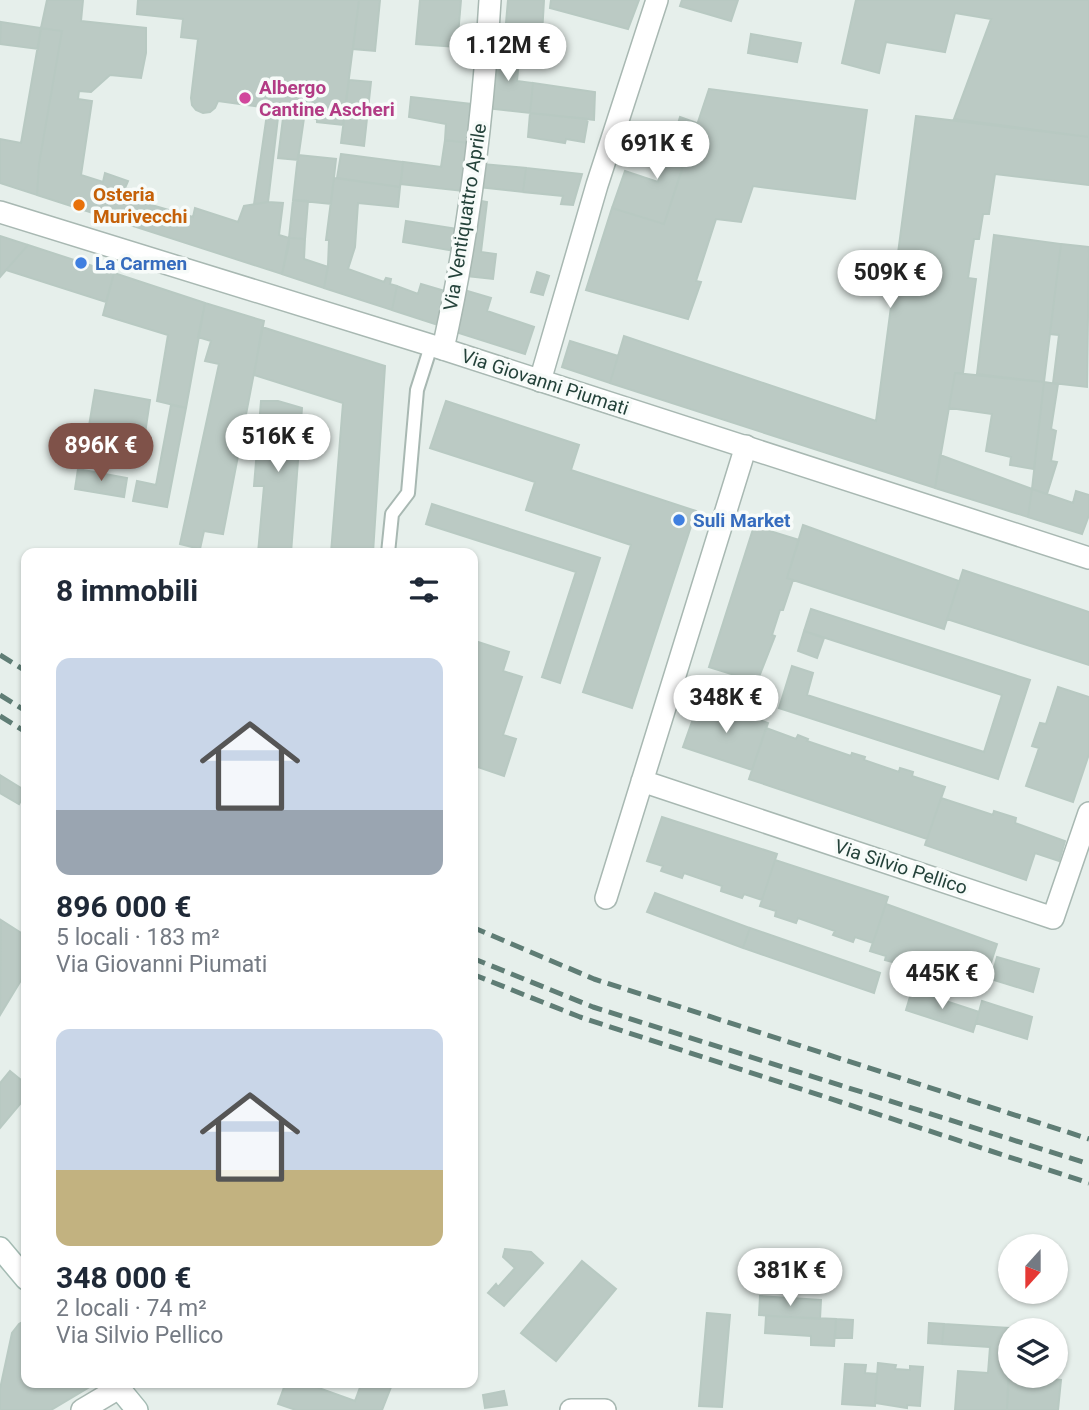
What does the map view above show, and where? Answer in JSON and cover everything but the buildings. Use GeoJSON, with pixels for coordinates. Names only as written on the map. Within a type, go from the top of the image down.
{"type":"FeatureCollection","features":[{"type":"Feature","properties":{"kind":"street","name":"Via Ventiquattro Aprile"},"geometry":{"type":"LineString","coordinates":[[437,348],[458,278],[473,184],[490,0]]}},
{"type":"Feature","properties":{"kind":"street"},"geometry":{"type":"LineString","coordinates":[[540,381],[597,186],[657,0]]}},
{"type":"Feature","properties":{"kind":"street","name":"Via Giovanni Piumati"},"geometry":{"type":"LineString","coordinates":[[0,212],[746,446],[1089,558]]}},
{"type":"Feature","properties":{"kind":"street"},"geometry":{"type":"LineString","coordinates":[[606,898],[746,446]]}},
{"type":"Feature","properties":{"kind":"street","name":"Via Silvio Pellico"},"geometry":{"type":"LineString","coordinates":[[642,781],[1054,919],[1089,813]]}},
{"type":"Feature","properties":{"kind":"street"},"geometry":{"type":"LineString","coordinates":[[0,1248],[21,1273]]}},
{"type":"Feature","properties":{"kind":"street"},"geometry":{"type":"LineString","coordinates":[[82,1410],[113,1388]]}},
{"type":"Feature","properties":{"kind":"street"},"geometry":{"type":"LineString","coordinates":[[119,1388],[137,1410]]}},
{"type":"Feature","properties":{"kind":"street"},"geometry":{"type":"LineString","coordinates":[[571,1410],[605,1410]]}},
{"type":"Feature","properties":{"kind":"lane"},"geometry":{"type":"LineString","coordinates":[[389,548],[392,514],[408,493],[417,390],[437,348]]}},
{"type":"Feature","properties":{"kind":"railway"},"geometry":{"type":"LineString","coordinates":[[0,655],[21,668]]}},
{"type":"Feature","properties":{"kind":"railway"},"geometry":{"type":"LineString","coordinates":[[0,695],[21,708]]}},
{"type":"Feature","properties":{"kind":"railway"},"geometry":{"type":"LineString","coordinates":[[0,716],[21,729]]}},
{"type":"Feature","properties":{"kind":"railway"},"geometry":{"type":"LineString","coordinates":[[478,930],[594,979],[1089,1139]]}},
{"type":"Feature","properties":{"kind":"railway"},"geometry":{"type":"LineString","coordinates":[[478,960],[593,1007],[1089,1164]]}},
{"type":"Feature","properties":{"kind":"railway"},"geometry":{"type":"LineString","coordinates":[[478,976],[580,1017],[1089,1183]]}},
{"type":"Feature","properties":{"kind":"place","name":"Albergo Cantine Ascheri"},"geometry":{"type":"Point","coordinates":[245,98]}},
{"type":"Feature","properties":{"kind":"place","name":"Osteria Murivecchi"},"geometry":{"type":"Point","coordinates":[79,205]}},
{"type":"Feature","properties":{"kind":"place","name":"La Carmen"},"geometry":{"type":"Point","coordinates":[81,263]}},
{"type":"Feature","properties":{"kind":"place","name":"Suli Market"},"geometry":{"type":"Point","coordinates":[679,520]}}]}
